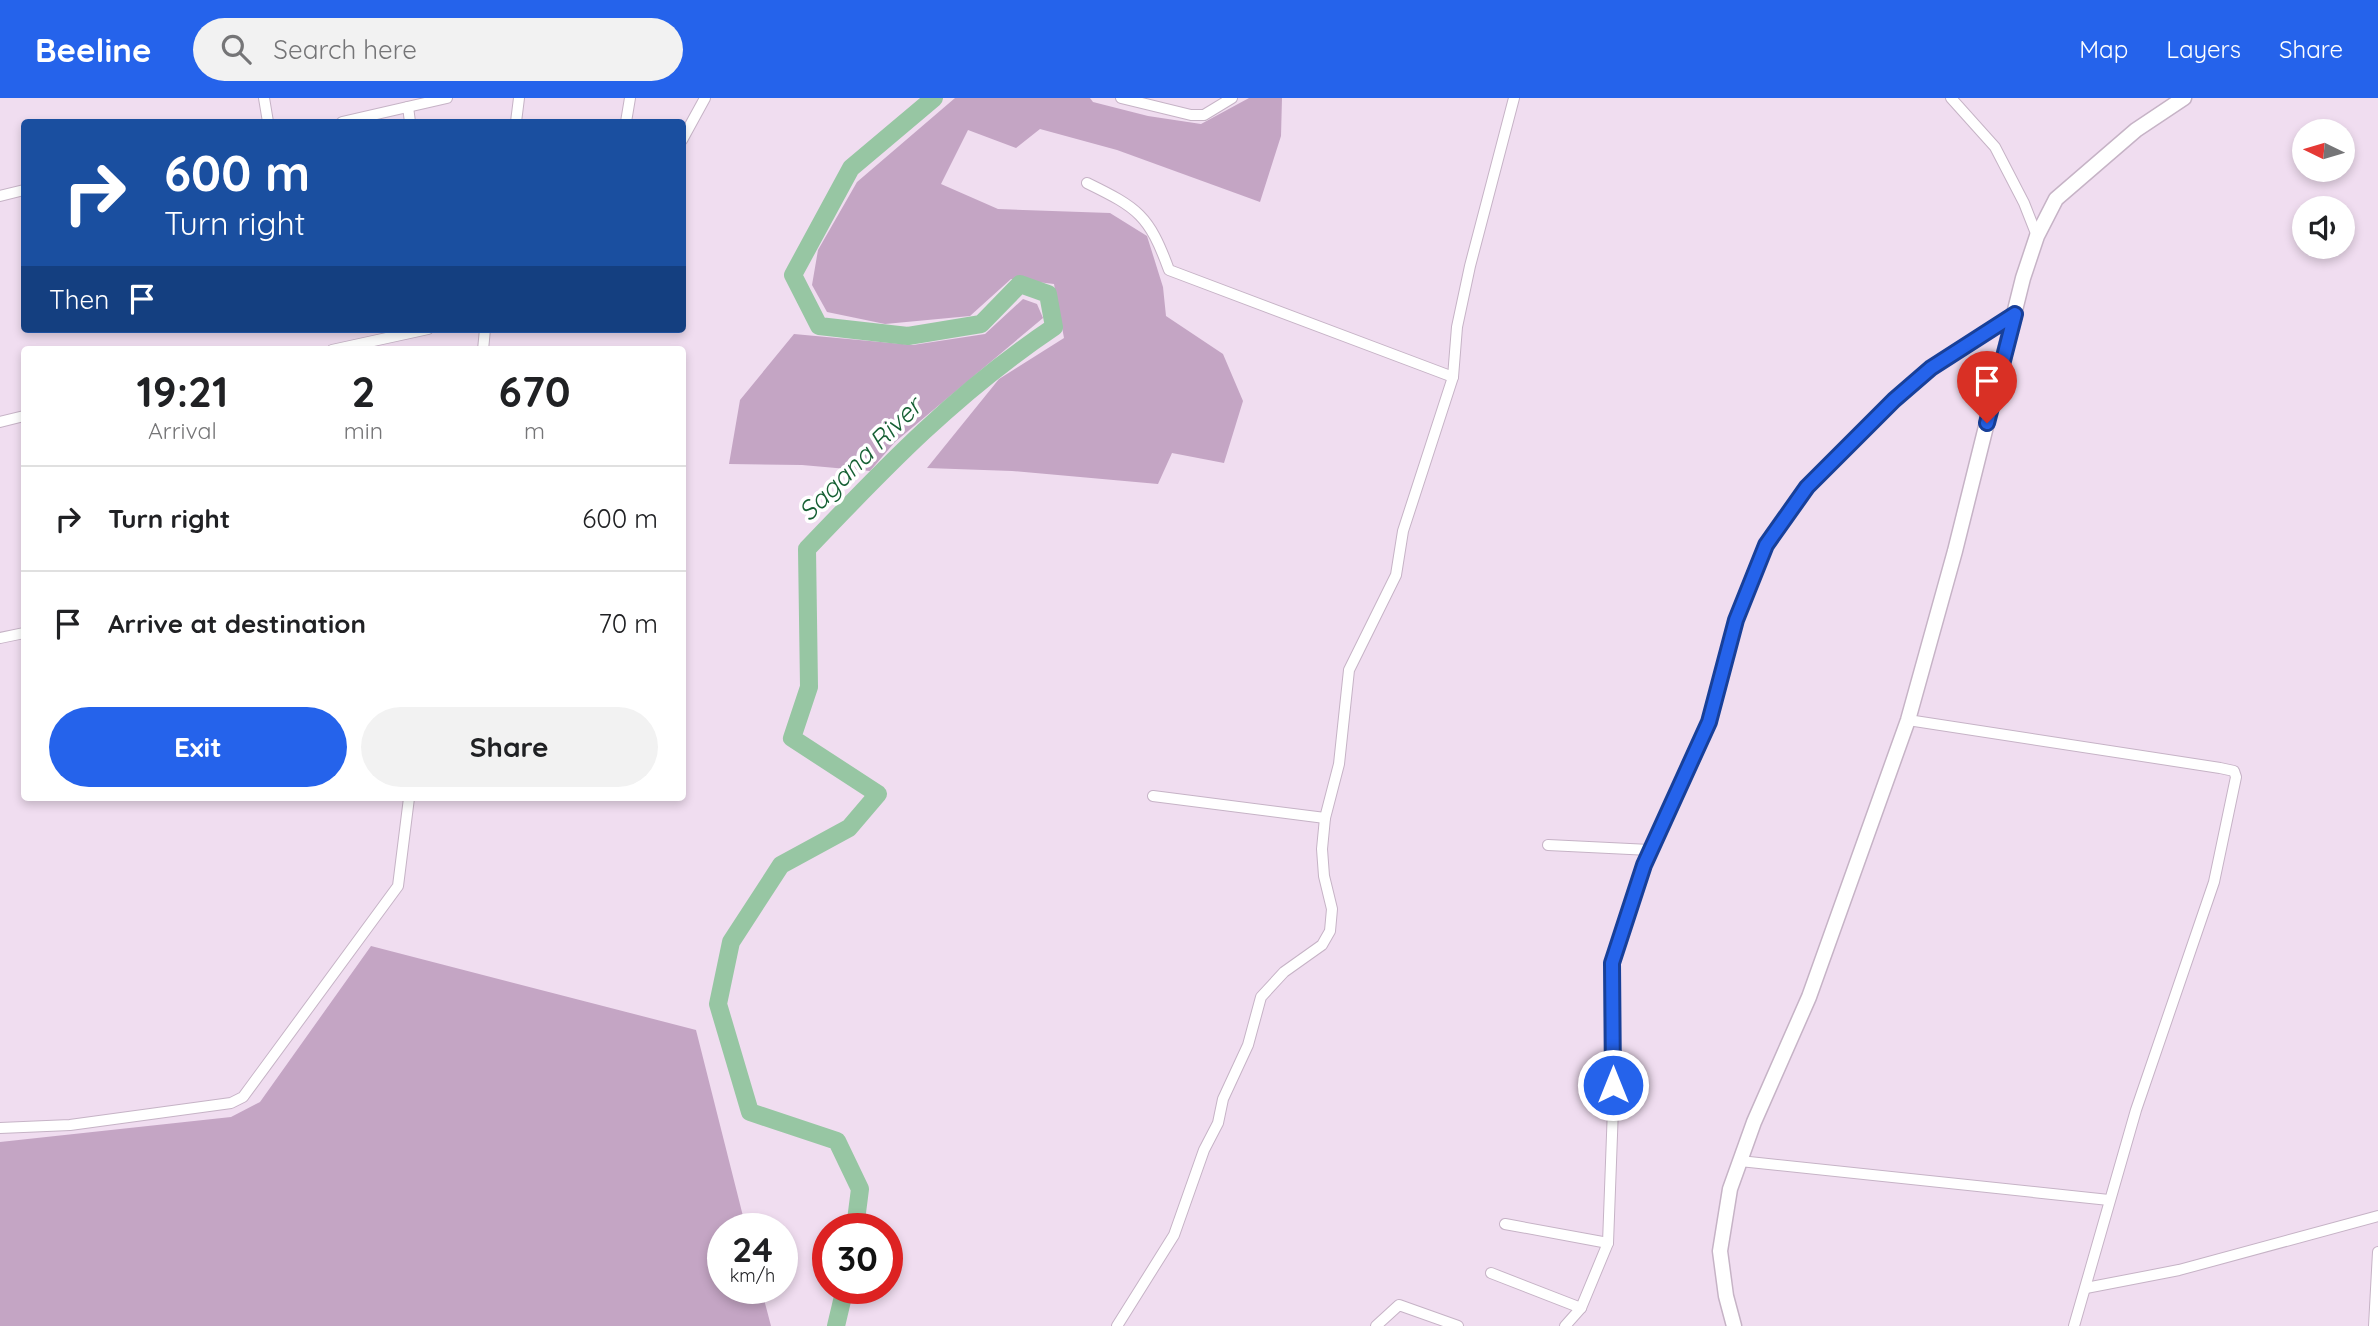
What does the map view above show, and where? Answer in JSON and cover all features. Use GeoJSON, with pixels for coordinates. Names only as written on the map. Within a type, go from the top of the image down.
{"type":"FeatureCollection","features":[{"type":"Feature","properties":{"kind":"street"},"geometry":{"type":"LineString","coordinates":[[264,98],[268,119]]}},
{"type":"Feature","properties":{"kind":"street"},"geometry":{"type":"LineString","coordinates":[[355,119],[447,98]]}},
{"type":"Feature","properties":{"kind":"street"},"geometry":{"type":"LineString","coordinates":[[516,119],[519,98]]}},
{"type":"Feature","properties":{"kind":"street"},"geometry":{"type":"LineString","coordinates":[[626,119],[630,98]]}},
{"type":"Feature","properties":{"kind":"street"},"geometry":{"type":"LineString","coordinates":[[686,133],[705,98]]}},
{"type":"Feature","properties":{"kind":"street"},"geometry":{"type":"LineString","coordinates":[[1121,98],[1191,115],[1204,115],[1232,98]]}},
{"type":"Feature","properties":{"kind":"street"},"geometry":{"type":"LineString","coordinates":[[1117,1326],[1174,1234],[1204,1150],[1217,1123],[1223,1099],[1248,1045],[1261,997],[1284,972],[1322,945],[1329,931],[1332,909],[1324,876],[1322,849],[1325,818],[1339,764],[1349,670],[1396,575],[1403,531],[1453,377],[1457,327],[1470,266],[1514,98]]}},
{"type":"Feature","properties":{"kind":"street"},"geometry":{"type":"LineString","coordinates":[[1951,98],[1995,147],[2024,203],[2037,236]]}},
{"type":"Feature","properties":{"kind":"street"},"geometry":{"type":"LineString","coordinates":[[1734,1326],[1726,1296],[1720,1251],[1730,1189],[1809,997],[1908,720],[1931,643],[2037,236],[2056,199],[2081,175],[2136,130],[2184,98]]}},
{"type":"Feature","properties":{"kind":"street"},"geometry":{"type":"LineString","coordinates":[[408,107],[410,119]]}},
{"type":"Feature","properties":{"kind":"street"},"geometry":{"type":"LineString","coordinates":[[1087,183],[1129,204],[1148,222],[1169,270],[1453,377]]}},
{"type":"Feature","properties":{"kind":"street"},"geometry":{"type":"LineString","coordinates":[[0,196],[21,191]]}},
{"type":"Feature","properties":{"kind":"street"},"geometry":{"type":"LineString","coordinates":[[1565,1326],[1581,1308],[1608,1243],[1613,1108],[1612,963],[1650,850],[1709,722],[1752,573],[1782,519],[1807,487],[1894,400],[1931,368],[2015,314]]}},
{"type":"Feature","properties":{"kind":"street"},"geometry":{"type":"LineString","coordinates":[[350,346],[410,333]]}},
{"type":"Feature","properties":{"kind":"street"},"geometry":{"type":"LineString","coordinates":[[0,422],[21,417]]}},
{"type":"Feature","properties":{"kind":"street"},"geometry":{"type":"LineString","coordinates":[[0,638],[21,634]]}},
{"type":"Feature","properties":{"kind":"street"},"geometry":{"type":"LineString","coordinates":[[1908,720],[2234,771],[2236,777],[2214,882],[2175,989],[2109,1200],[2074,1326]]}},
{"type":"Feature","properties":{"kind":"street"},"geometry":{"type":"LineString","coordinates":[[1153,796],[1325,818]]}},
{"type":"Feature","properties":{"kind":"street"},"geometry":{"type":"LineString","coordinates":[[0,1128],[70,1125],[231,1103],[243,1097],[320,996],[366,927],[388,903],[398,886],[410,801]]}},
{"type":"Feature","properties":{"kind":"street"},"geometry":{"type":"LineString","coordinates":[[1548,845],[1650,850]]}},
{"type":"Feature","properties":{"kind":"street"},"geometry":{"type":"LineString","coordinates":[[1740,1161],[2109,1200]]}},
{"type":"Feature","properties":{"kind":"street"},"geometry":{"type":"LineString","coordinates":[[2086,1288],[2179,1270],[2378,1216]]}},
{"type":"Feature","properties":{"kind":"street"},"geometry":{"type":"LineString","coordinates":[[1505,1224],[1608,1243]]}},
{"type":"Feature","properties":{"kind":"street"},"geometry":{"type":"LineString","coordinates":[[2374,1326],[2378,1252]]}},
{"type":"Feature","properties":{"kind":"street"},"geometry":{"type":"LineString","coordinates":[[1491,1273],[1581,1308]]}},
{"type":"Feature","properties":{"kind":"street"},"geometry":{"type":"LineString","coordinates":[[1376,1326],[1399,1305],[1458,1326]]}},
{"type":"Feature","properties":{"kind":"shaded area"},"geometry":{"type":"Polygon","coordinates":[[[955,98],[1090,98],[1093,102],[1148,116],[1201,124],[1249,98],[1282,98],[1281,136],[1260,202],[1117,150],[1040,129],[1016,148],[968,130],[941,184],[998,209],[1110,213],[1147,236],[1163,287],[1166,316],[1223,354],[1243,401],[1224,463],[1172,453],[1158,484],[1012,471],[927,468],[999,379],[1064,338],[1054,284],[1011,279],[970,316],[885,324],[827,312],[812,285],[818,250],[857,182],[955,98]]]}},
{"type":"Feature","properties":{"kind":"shaded area"},"geometry":{"type":"Polygon","coordinates":[[[1023,299],[1037,304],[1043,318],[895,442],[870,471],[802,465],[729,464],[740,400],[794,334],[913,345],[985,334],[1023,299]]]}},
{"type":"Feature","properties":{"kind":"shaded area"},"geometry":{"type":"Polygon","coordinates":[[[371,946],[696,1030],[742,1213],[707,1213],[707,1304],[765,1304],[771,1326],[0,1326],[0,1142],[231,1117],[260,1102],[371,946]]]}},
{"type":"Feature","properties":{"kind":"waterway","name":"Sagana River"},"geometry":{"type":"LineString","coordinates":[[857,1213],[860,1189],[837,1141],[750,1112],[718,1004],[731,942],[781,865],[849,828],[878,794],[792,738],[809,687],[807,549],[894,459],[954,404],[1054,327],[1048,294],[1020,284],[981,324],[908,336],[819,326],[793,275],[851,168],[934,98]]}},
{"type":"Feature","properties":{"kind":"waterway","name":"Sagana River"},"geometry":{"type":"LineString","coordinates":[[836,1326],[841,1304]]}},
{"type":"Feature","properties":{"kind":"route"},"geometry":{"type":"LineString","coordinates":[[1613,1085],[1612,963],[1644,865],[1709,722],[1736,620],[1752,573],[1766,545],[1807,487],[1894,400],[1931,368],[2015,314],[1987,423]]}}]}
